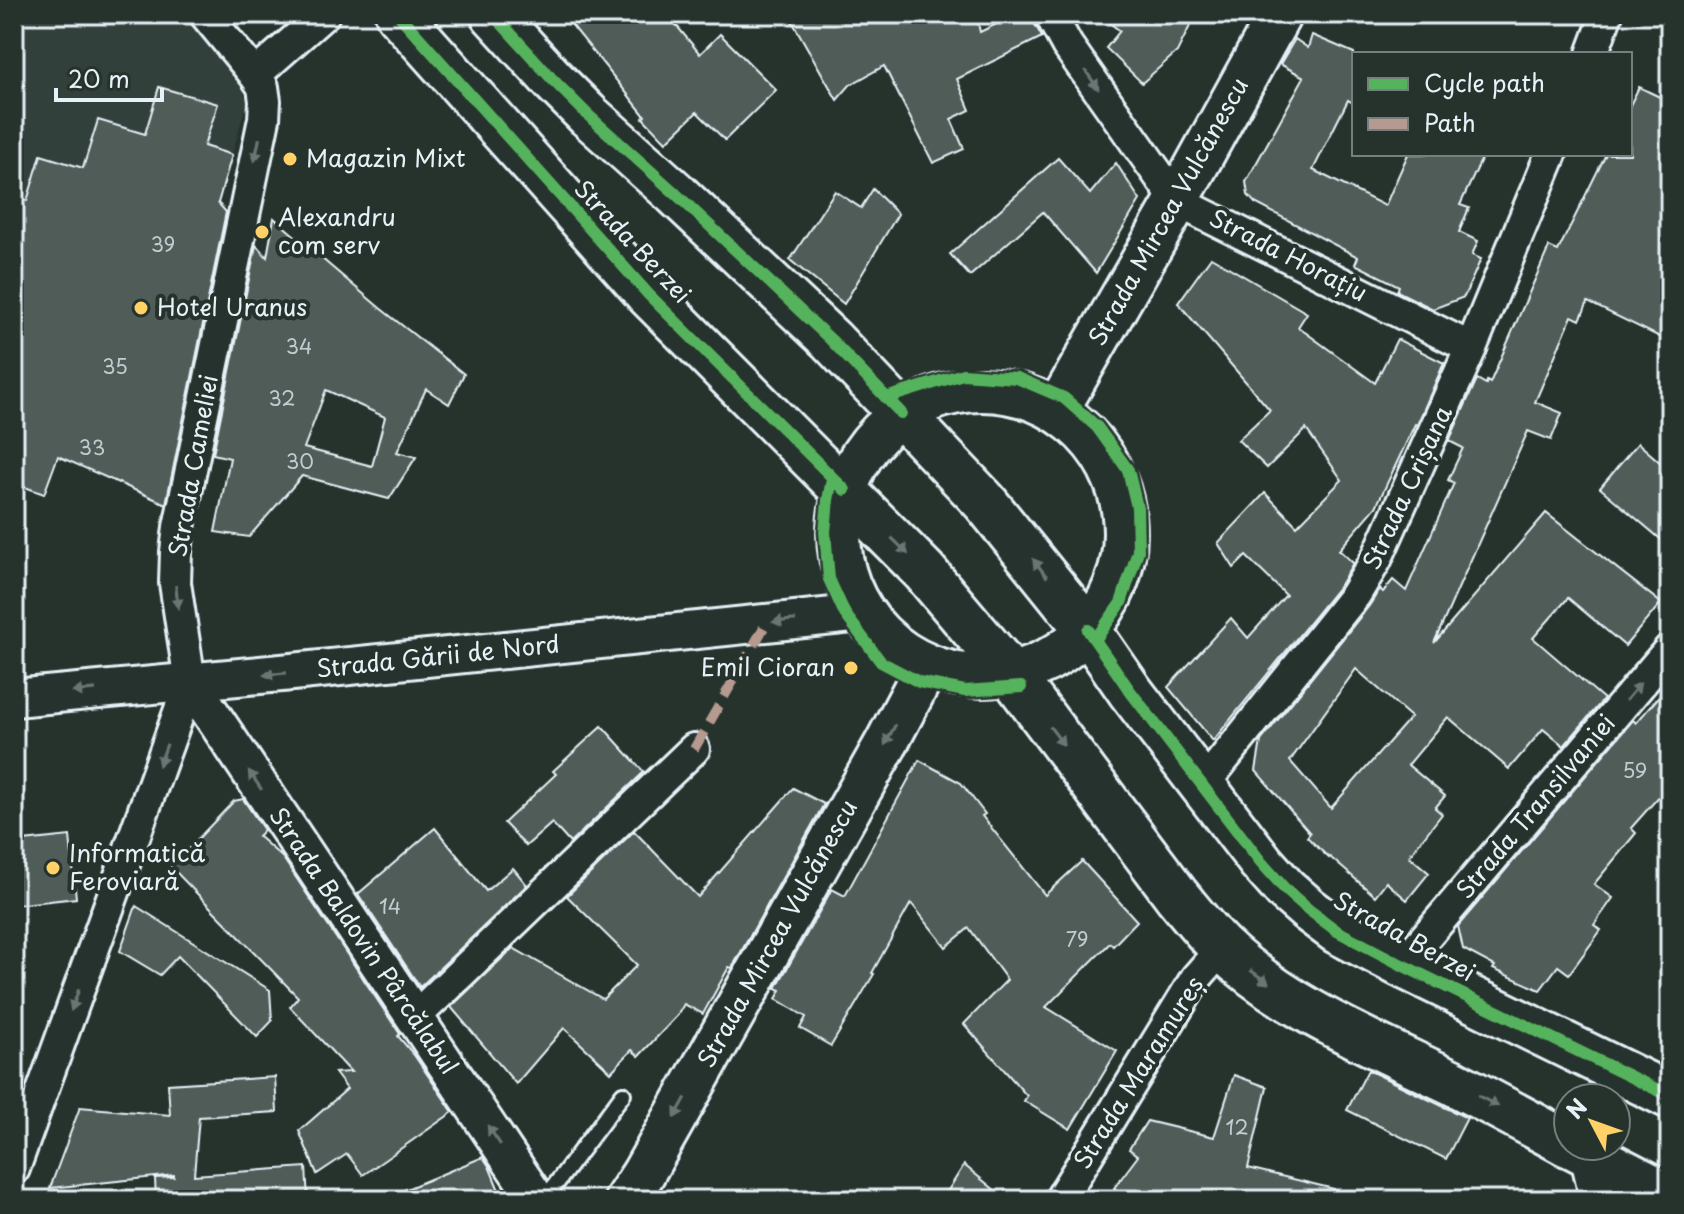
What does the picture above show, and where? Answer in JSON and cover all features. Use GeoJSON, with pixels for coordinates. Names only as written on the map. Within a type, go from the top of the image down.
{"type":"FeatureCollection","features":[{"type":"Feature","properties":{"kind":"main road","name":"Strada Berzei"},"geometry":{"type":"LineString","coordinates":[[398,14],[649,295],[924,571],[1011,674],[1177,896],[1222,948],[1301,1006],[1552,1135]]}},
{"type":"Feature","properties":{"kind":"main road","name":"Strada Berzei"},"geometry":{"type":"LineString","coordinates":[[493,14],[588,115],[820,330],[985,502],[1088,630],[1130,691],[1285,889],[1337,931],[1670,1096]]}},
{"type":"Feature","properties":{"kind":"main road","name":"Strada Mircea Vulcănescu"},"geometry":{"type":"LineString","coordinates":[[1057,410],[1280,14]]}},
{"type":"Feature","properties":{"kind":"main road"},"geometry":{"type":"LineString","coordinates":[[973,390],[1017,394],[1057,410],[1089,438],[1113,473],[1125,515],[1123,557],[1110,598],[1088,630],[1051,659],[1011,674],[968,676],[927,666],[890,644],[862,613],[844,574],[838,532],[845,490],[865,448],[901,413],[931,399],[973,390]]}},
{"type":"Feature","properties":{"kind":"main road","name":"Strada Mircea Vulcănescu"},"geometry":{"type":"LineString","coordinates":[[626,1200],[927,666]]}},
{"type":"Feature","properties":{"kind":"main road"},"geometry":{"type":"LineString","coordinates":[[1586,1162],[1600,1186],[1599,1200]]}},
{"type":"Feature","properties":{"kind":"main road","name":"Strada Berzei"},"geometry":{"type":"LineString","coordinates":[[1603,1162],[1670,1196]]}},
{"type":"Feature","properties":{"kind":"street"},"geometry":{"type":"LineString","coordinates":[[205,14],[255,75],[324,14]]}},
{"type":"Feature","properties":{"kind":"street","name":"Strada Horațiu"},"geometry":{"type":"LineString","coordinates":[[1050,14],[1067,45],[1177,201],[1471,348]]}},
{"type":"Feature","properties":{"kind":"street"},"geometry":{"type":"LineString","coordinates":[[1593,52],[1607,14]]}},
{"type":"Feature","properties":{"kind":"street","name":"Strada Cameliei"},"geometry":{"type":"LineString","coordinates":[[14,1169],[190,682],[175,583],[176,552],[264,119],[263,87],[255,75]]}},
{"type":"Feature","properties":{"kind":"street","name":"Strada Crișana"},"geometry":{"type":"LineString","coordinates":[[1203,785],[1345,608],[1376,560],[1471,348],[1550,156]]}},
{"type":"Feature","properties":{"kind":"street","name":"Strada Gării de Nord"},"geometry":{"type":"LineString","coordinates":[[14,698],[862,613]]}},
{"type":"Feature","properties":{"kind":"street","name":"Strada Transilvaniei"},"geometry":{"type":"LineString","coordinates":[[1402,965],[1670,649]]}},
{"type":"Feature","properties":{"kind":"street","name":"Strada Baldovin Pârcălabul"},"geometry":{"type":"LineString","coordinates":[[190,682],[537,1200]]}},
{"type":"Feature","properties":{"kind":"street"},"geometry":{"type":"LineString","coordinates":[[415,1017],[694,749]]}},
{"type":"Feature","properties":{"kind":"street","name":"Strada Maramureș"},"geometry":{"type":"LineString","coordinates":[[1060,1200],[1196,978],[1222,948]]}},
{"type":"Feature","properties":{"kind":"lane"},"geometry":{"type":"LineString","coordinates":[[544,1200],[623,1094]]}},
{"type":"Feature","properties":{"kind":"shaded area"},"geometry":{"type":"Polygon","coordinates":[[[14,14],[189,14],[238,75],[247,102],[218,203],[14,376],[14,14]]]}},
{"type":"Feature","properties":{"kind":"building"},"geometry":{"type":"Polygon","coordinates":[[[563,14],[667,14],[700,54],[720,34],[776,90],[725,140],[697,112],[666,142],[643,118],[645,116],[563,14]]]}},
{"type":"Feature","properties":{"kind":"building"},"geometry":{"type":"Polygon","coordinates":[[[788,14],[976,14],[980,32],[1017,14],[1032,14],[1042,37],[957,79],[970,110],[951,119],[964,149],[933,163],[884,66],[850,85],[837,100],[788,14]]]}},
{"type":"Feature","properties":{"kind":"building"},"geometry":{"type":"Polygon","coordinates":[[[1098,14],[1178,14],[1192,22],[1177,52],[1142,83],[1106,48],[1120,31],[1098,14]]]}},
{"type":"Feature","properties":{"kind":"building"},"geometry":{"type":"Polygon","coordinates":[[[1312,35],[1352,52],[1352,102],[1348,100],[1313,170],[1385,206],[1407,156],[1483,156],[1460,205],[1469,208],[1459,232],[1478,241],[1472,255],[1481,259],[1464,297],[1433,309],[1397,291],[1399,286],[1355,264],[1358,257],[1255,203],[1248,195],[1246,182],[1304,77],[1280,64],[1295,39],[1308,48],[1312,35]]]}},
{"type":"Feature","properties":{"kind":"building"},"geometry":{"type":"Polygon","coordinates":[[[159,87],[218,104],[204,146],[232,155],[218,203],[226,212],[166,504],[58,456],[44,494],[14,483],[14,196],[27,201],[41,155],[83,168],[98,120],[145,134],[159,87]]]}},
{"type":"Feature","properties":{"kind":"building"},"geometry":{"type":"Polygon","coordinates":[[[1639,87],[1670,102],[1670,342],[1588,302],[1580,320],[1572,316],[1535,402],[1562,413],[1551,440],[1528,431],[1434,643],[1546,513],[1661,603],[1625,646],[1568,598],[1533,638],[1604,699],[1564,746],[1543,729],[1509,769],[1448,717],[1408,765],[1445,796],[1435,808],[1442,814],[1409,856],[1429,873],[1407,900],[1386,882],[1375,896],[1307,837],[1310,833],[1256,771],[1261,741],[1380,589],[1383,592],[1393,580],[1406,591],[1454,483],[1448,480],[1463,448],[1449,441],[1477,379],[1490,383],[1549,247],[1558,251],[1605,156],[1632,156],[1632,101],[1639,87]],[[1356,669],[1290,761],[1331,808],[1411,717],[1356,669]]]}},
{"type":"Feature","properties":{"kind":"building"},"geometry":{"type":"Polygon","coordinates":[[[1058,158],[1090,194],[1116,163],[1140,200],[1096,273],[1043,212],[970,276],[950,254],[1058,158]]]}},
{"type":"Feature","properties":{"kind":"building"},"geometry":{"type":"Polygon","coordinates":[[[873,189],[898,214],[844,304],[790,260],[835,191],[861,208],[873,189]]]}},
{"type":"Feature","properties":{"kind":"building"},"geometry":{"type":"Polygon","coordinates":[[[274,218],[464,374],[449,404],[426,389],[397,452],[416,457],[389,499],[302,476],[249,537],[215,532],[230,458],[213,454],[256,245],[267,257],[274,218]],[[326,390],[304,448],[372,466],[385,417],[326,390]]]}},
{"type":"Feature","properties":{"kind":"building"},"geometry":{"type":"Polygon","coordinates":[[[1211,257],[1307,313],[1298,327],[1375,383],[1397,339],[1444,363],[1376,507],[1339,550],[1353,563],[1340,585],[1213,741],[1168,687],[1231,618],[1248,638],[1286,595],[1246,556],[1234,568],[1218,543],[1265,493],[1297,526],[1342,480],[1306,429],[1267,468],[1238,440],[1270,410],[1178,303],[1211,257]]]}},
{"type":"Feature","properties":{"kind":"building"},"geometry":{"type":"Polygon","coordinates":[[[1638,443],[1670,471],[1670,547],[1600,488],[1638,443]]]}},
{"type":"Feature","properties":{"kind":"building"},"geometry":{"type":"Polygon","coordinates":[[[1670,684],[1670,784],[1631,828],[1636,833],[1594,884],[1613,898],[1594,925],[1601,930],[1569,974],[1558,966],[1540,990],[1493,969],[1495,966],[1463,949],[1458,926],[1633,720],[1636,723],[1670,684]]]}},
{"type":"Feature","properties":{"kind":"building"},"geometry":{"type":"Polygon","coordinates":[[[602,726],[644,772],[570,843],[552,823],[526,846],[504,823],[556,774],[553,771],[602,726]]]}},
{"type":"Feature","properties":{"kind":"building"},"geometry":{"type":"Polygon","coordinates":[[[919,760],[961,783],[985,814],[982,816],[1045,895],[1082,861],[1137,921],[1113,946],[1110,943],[1046,1007],[1117,1051],[1070,1129],[1024,1101],[1027,1096],[964,1024],[1007,980],[969,928],[946,947],[911,903],[831,1046],[800,1028],[806,1017],[776,999],[781,990],[776,988],[832,889],[845,896],[919,760]]]}},
{"type":"Feature","properties":{"kind":"building"},"geometry":{"type":"Polygon","coordinates":[[[793,788],[824,804],[732,968],[729,967],[703,1014],[684,1004],[677,1016],[639,1056],[632,1050],[611,1072],[564,1028],[516,1084],[451,1007],[513,948],[603,999],[637,965],[567,896],[634,831],[698,897],[793,788]]]}},
{"type":"Feature","properties":{"kind":"building"},"geometry":{"type":"Polygon","coordinates":[[[243,799],[264,830],[258,836],[283,858],[400,1034],[398,1036],[453,1112],[363,1175],[347,1154],[317,1174],[299,1131],[347,1089],[335,1073],[351,1072],[290,1007],[298,997],[171,867],[234,801],[243,799]]]}},
{"type":"Feature","properties":{"kind":"building"},"geometry":{"type":"Polygon","coordinates":[[[435,828],[486,891],[513,868],[527,885],[420,987],[358,894],[435,828]]]}},
{"type":"Feature","properties":{"kind":"building","name":"Informatică Feroviară"},"geometry":{"type":"Polygon","coordinates":[[[70,836],[76,898],[14,905],[14,842],[70,836]]]}},
{"type":"Feature","properties":{"kind":"building"},"geometry":{"type":"Polygon","coordinates":[[[136,906],[270,990],[272,1021],[257,1037],[178,956],[160,975],[120,951],[136,906]]]}},
{"type":"Feature","properties":{"kind":"building"},"geometry":{"type":"Polygon","coordinates":[[[1368,1070],[1467,1118],[1446,1159],[1347,1110],[1368,1070]]]}},
{"type":"Feature","properties":{"kind":"building"},"geometry":{"type":"Polygon","coordinates":[[[1234,1075],[1267,1087],[1248,1168],[1334,1189],[1332,1200],[1129,1200],[1114,1188],[1138,1156],[1129,1149],[1147,1121],[1214,1137],[1234,1075]]]}},
{"type":"Feature","properties":{"kind":"building"},"geometry":{"type":"Polygon","coordinates":[[[275,1077],[277,1112],[199,1117],[194,1175],[306,1167],[308,1200],[156,1200],[155,1178],[174,1175],[50,1188],[80,1107],[170,1115],[168,1084],[275,1077]]]}},
{"type":"Feature","properties":{"kind":"building"},"geometry":{"type":"Polygon","coordinates":[[[483,1157],[503,1200],[380,1200],[483,1157]]]}},
{"type":"Feature","properties":{"kind":"building"},"geometry":{"type":"Polygon","coordinates":[[[964,1165],[1007,1200],[942,1200],[964,1165]]]}},
{"type":"Feature","properties":{"kind":"marked path"},"geometry":{"type":"LineString","coordinates":[[694,749],[767,622]]}},
{"type":"Feature","properties":{"kind":"cycle path"},"geometry":{"type":"LineString","coordinates":[[398,14],[649,295],[845,490]]}},
{"type":"Feature","properties":{"kind":"cycle path"},"geometry":{"type":"LineString","coordinates":[[493,14],[588,115],[831,340],[901,413]]}},
{"type":"Feature","properties":{"kind":"cycle path"},"geometry":{"type":"LineString","coordinates":[[886,398],[963,374],[1017,378],[1064,398],[1097,427],[1128,470],[1137,507],[1138,551],[1121,603],[1095,640]]}},
{"type":"Feature","properties":{"kind":"cycle path"},"geometry":{"type":"LineString","coordinates":[[832,479],[825,532],[829,579],[845,614],[881,662],[919,682],[965,691],[1021,687]]}},
{"type":"Feature","properties":{"kind":"cycle path"},"geometry":{"type":"LineString","coordinates":[[1088,630],[1130,691],[1261,862],[1309,910],[1337,931],[1402,965],[1670,1096]]}},
{"type":"Feature","properties":{"kind":"place","name":"Magazin Mixt"},"geometry":{"type":"Point","coordinates":[290,159]}},
{"type":"Feature","properties":{"kind":"place","name":"Alexandru com serv"},"geometry":{"type":"Point","coordinates":[262,232]}},
{"type":"Feature","properties":{"kind":"place","name":"Hotel Uranus"},"geometry":{"type":"Point","coordinates":[141,308]}},
{"type":"Feature","properties":{"kind":"place","name":"Emil Cioran"},"geometry":{"type":"Point","coordinates":[851,668]}},
{"type":"Feature","properties":{"kind":"place","name":"Informatică Feroviară"},"geometry":{"type":"Point","coordinates":[53,868]}}]}
